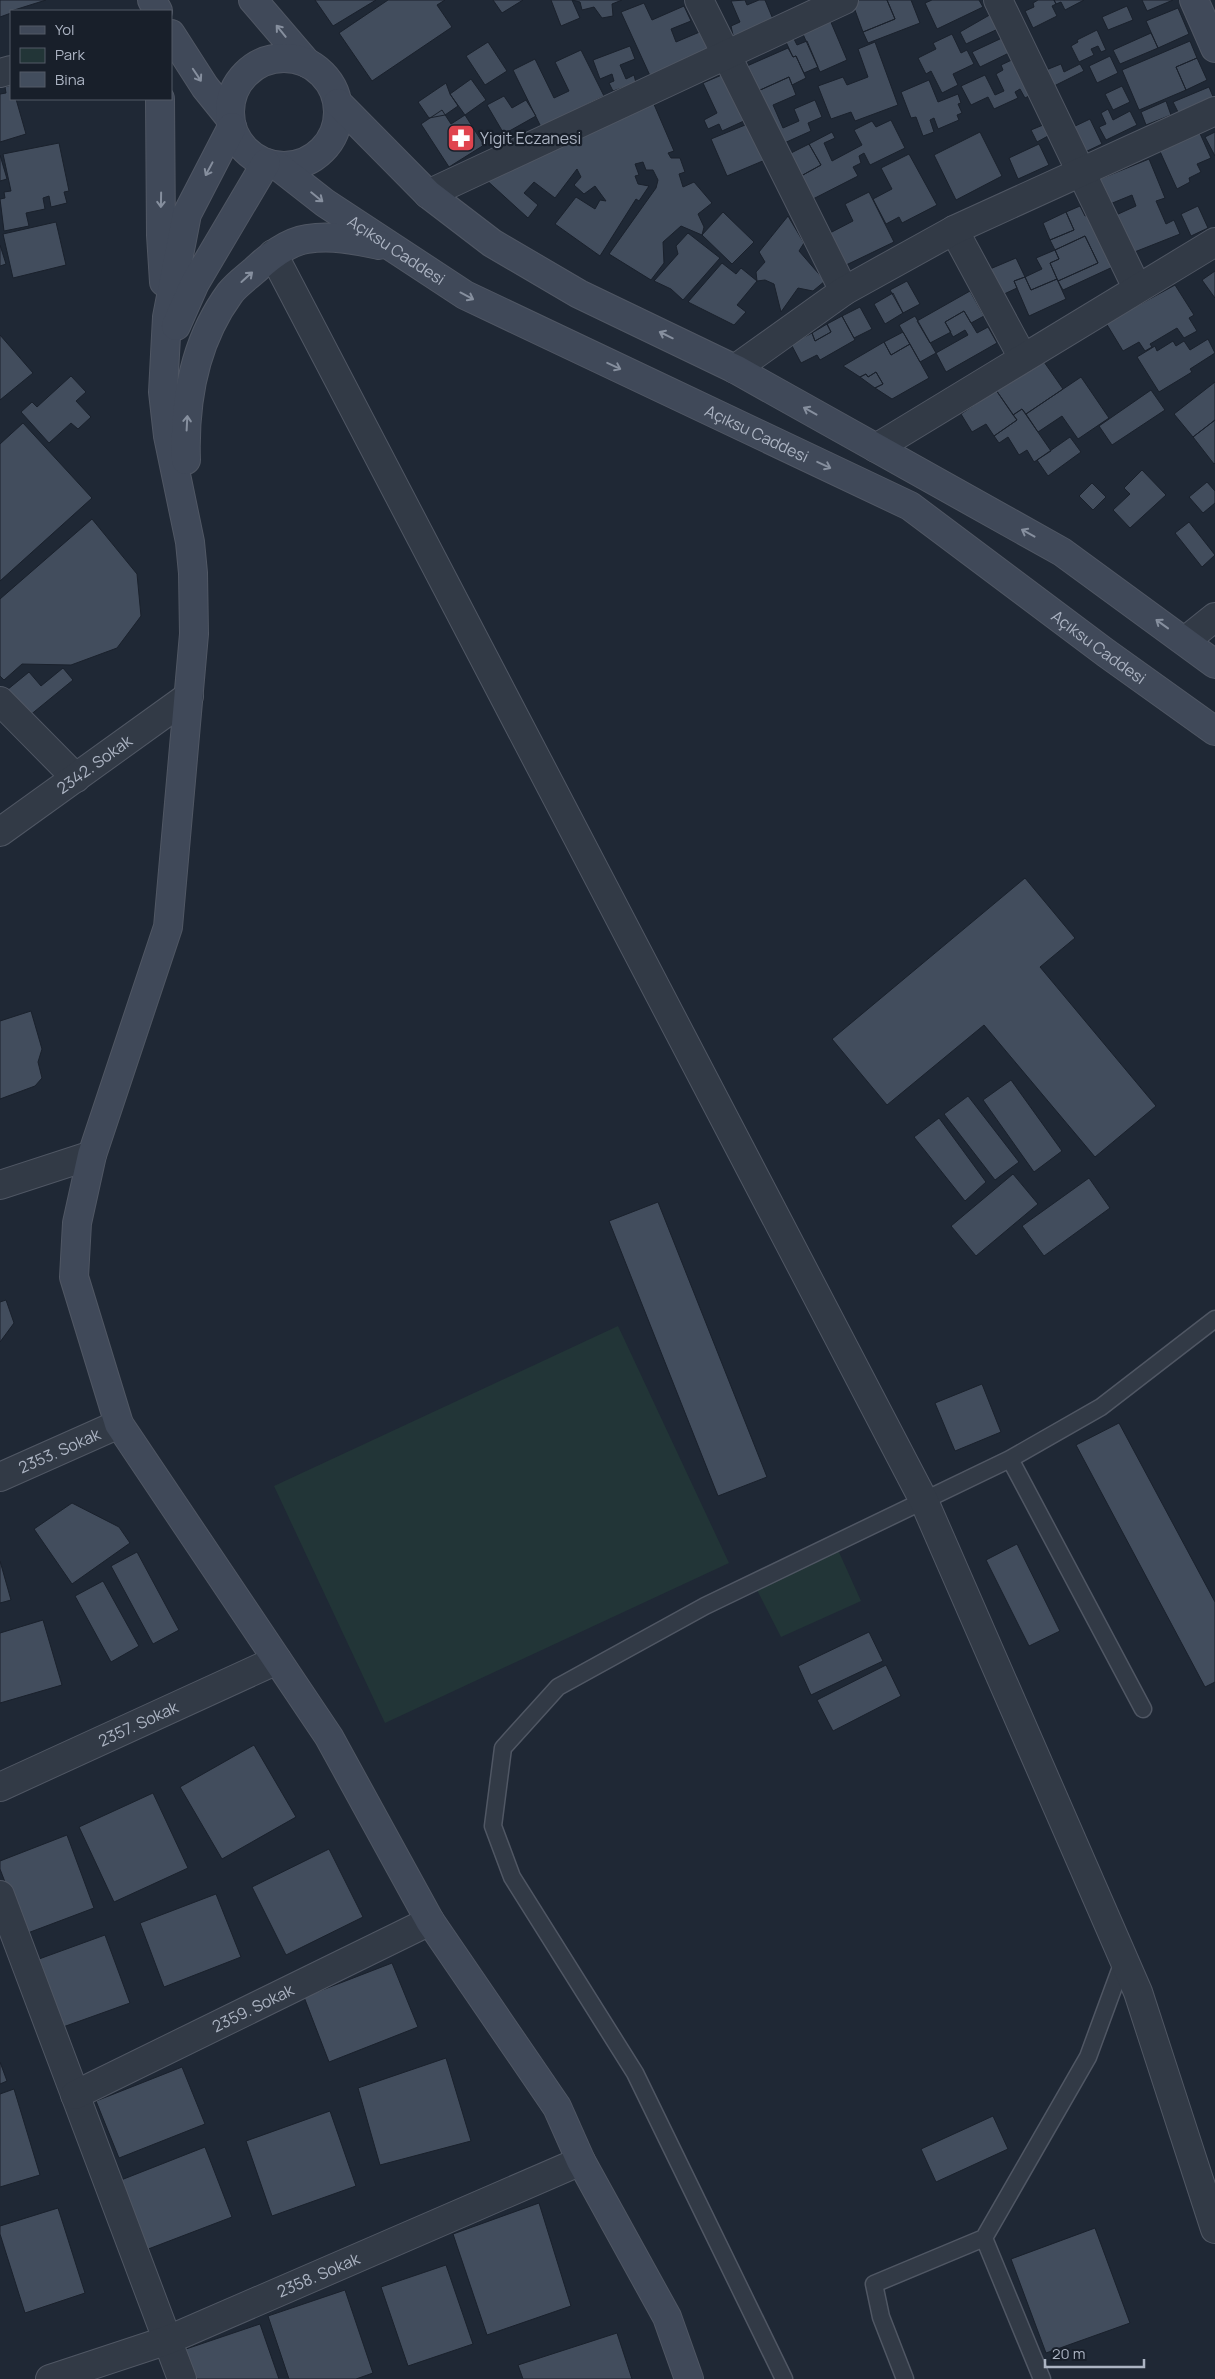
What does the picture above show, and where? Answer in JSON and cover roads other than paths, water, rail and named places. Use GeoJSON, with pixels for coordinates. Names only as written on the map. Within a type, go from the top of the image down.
{"type":"FeatureCollection","features":[{"type":"Feature","properties":{"kind":"street"},"geometry":{"type":"LineString","coordinates":[[253,0],[307,64]]}},
{"type":"Feature","properties":{"kind":"street"},"geometry":{"type":"LineString","coordinates":[[699,0],[844,291]]}},
{"type":"Feature","properties":{"kind":"street"},"geometry":{"type":"LineString","coordinates":[[428,194],[727,56],[843,0]]}},
{"type":"Feature","properties":{"kind":"street"},"geometry":{"type":"LineString","coordinates":[[998,0],[1137,288]]}},
{"type":"Feature","properties":{"kind":"street"},"geometry":{"type":"LineString","coordinates":[[1194,0],[1215,48]]}},
{"type":"Feature","properties":{"kind":"street"},"geometry":{"type":"LineString","coordinates":[[172,36],[205,87],[231,122]]}},
{"type":"Feature","properties":{"kind":"street"},"geometry":{"type":"LineString","coordinates":[[284,58],[301,60],[317,68],[329,81],[337,96],[338,104],[339,113],[336,130],[327,146],[315,157],[297,165],[273,165],[245,151],[235,136],[231,122],[231,99],[238,82],[251,68],[267,61],[284,58]]}},
{"type":"Feature","properties":{"kind":"street"},"geometry":{"type":"LineString","coordinates":[[160,100],[161,235],[167,317],[163,392],[168,436],[190,542]]}},
{"type":"Feature","properties":{"kind":"street"},"geometry":{"type":"LineString","coordinates":[[338,104],[428,194],[492,243],[579,294],[735,369],[1062,552],[1215,664]]}},
{"type":"Feature","properties":{"kind":"street"},"geometry":{"type":"LineString","coordinates":[[735,369],[844,291],[954,230],[1215,111]]}},
{"type":"Feature","properties":{"kind":"street"},"geometry":{"type":"LineString","coordinates":[[167,317],[187,214],[231,122]]}},
{"type":"Feature","properties":{"kind":"street"},"geometry":{"type":"LineString","coordinates":[[163,392],[176,326],[195,283],[273,165]]}},
{"type":"Feature","properties":{"kind":"street","name":"Açıksu Caddesi"},"geometry":{"type":"LineString","coordinates":[[273,165],[325,204],[465,295],[910,506],[1215,732]]}},
{"type":"Feature","properties":{"kind":"street"},"geometry":{"type":"LineString","coordinates":[[954,230],[1023,358]]}},
{"type":"Feature","properties":{"kind":"street"},"geometry":{"type":"LineString","coordinates":[[390,247],[337,237],[305,239],[273,254],[231,292],[213,322],[198,358],[190,386],[186,423],[194,634],[168,927],[92,1155],[76,1223],[74,1277],[119,1424],[329,1737],[430,1921],[557,2107],[581,2161],[668,2317],[689,2379]]}},
{"type":"Feature","properties":{"kind":"street"},"geometry":{"type":"LineString","coordinates":[[876,448],[1215,242]]}},
{"type":"Feature","properties":{"kind":"street"},"geometry":{"type":"LineString","coordinates":[[273,254],[924,1500],[1138,1992],[1215,2229]]}},
{"type":"Feature","properties":{"kind":"street"},"geometry":{"type":"LineString","coordinates":[[1184,641],[1215,617]]}},
{"type":"Feature","properties":{"kind":"street","name":"2342. Sokak"},"geometry":{"type":"LineString","coordinates":[[0,832],[189,696]]}},
{"type":"Feature","properties":{"kind":"street"},"geometry":{"type":"LineString","coordinates":[[0,701],[76,778]]}},
{"type":"Feature","properties":{"kind":"street"},"geometry":{"type":"LineString","coordinates":[[0,1185],[92,1155]]}},
{"type":"Feature","properties":{"kind":"street","name":"2353. Sokak"},"geometry":{"type":"LineString","coordinates":[[0,1478],[119,1424]]}},
{"type":"Feature","properties":{"kind":"street","name":"2357. Sokak"},"geometry":{"type":"LineString","coordinates":[[0,1787],[277,1660]]}},
{"type":"Feature","properties":{"kind":"street"},"geometry":{"type":"LineString","coordinates":[[0,1895],[182,2379]]}},
{"type":"Feature","properties":{"kind":"street","name":"2359. Sokak"},"geometry":{"type":"LineString","coordinates":[[75,2095],[430,1921]]}},
{"type":"Feature","properties":{"kind":"street","name":"2358. Sokak"},"geometry":{"type":"LineString","coordinates":[[50,2379],[168,2340],[581,2161]]}},
{"type":"Feature","properties":{"kind":"lane"},"geometry":{"type":"LineString","coordinates":[[784,2379],[635,2073],[512,1877],[493,1826],[503,1748],[558,1687],[705,1606],[1010,1459],[1101,1407],[1215,1319]]}},
{"type":"Feature","properties":{"kind":"lane"},"geometry":{"type":"LineString","coordinates":[[1010,1459],[1142,1709]]}},
{"type":"Feature","properties":{"kind":"lane"},"geometry":{"type":"LineString","coordinates":[[905,2379],[881,2316],[874,2284],[984,2238],[1088,2057],[1124,1959]]}},
{"type":"Feature","properties":{"kind":"lane"},"geometry":{"type":"LineString","coordinates":[[984,2238],[1042,2379]]}},
{"type":"Feature","properties":{"kind":"place","name":"Yigit Eczanesi"},"geometry":{"type":"Point","coordinates":[461,138]}}]}
